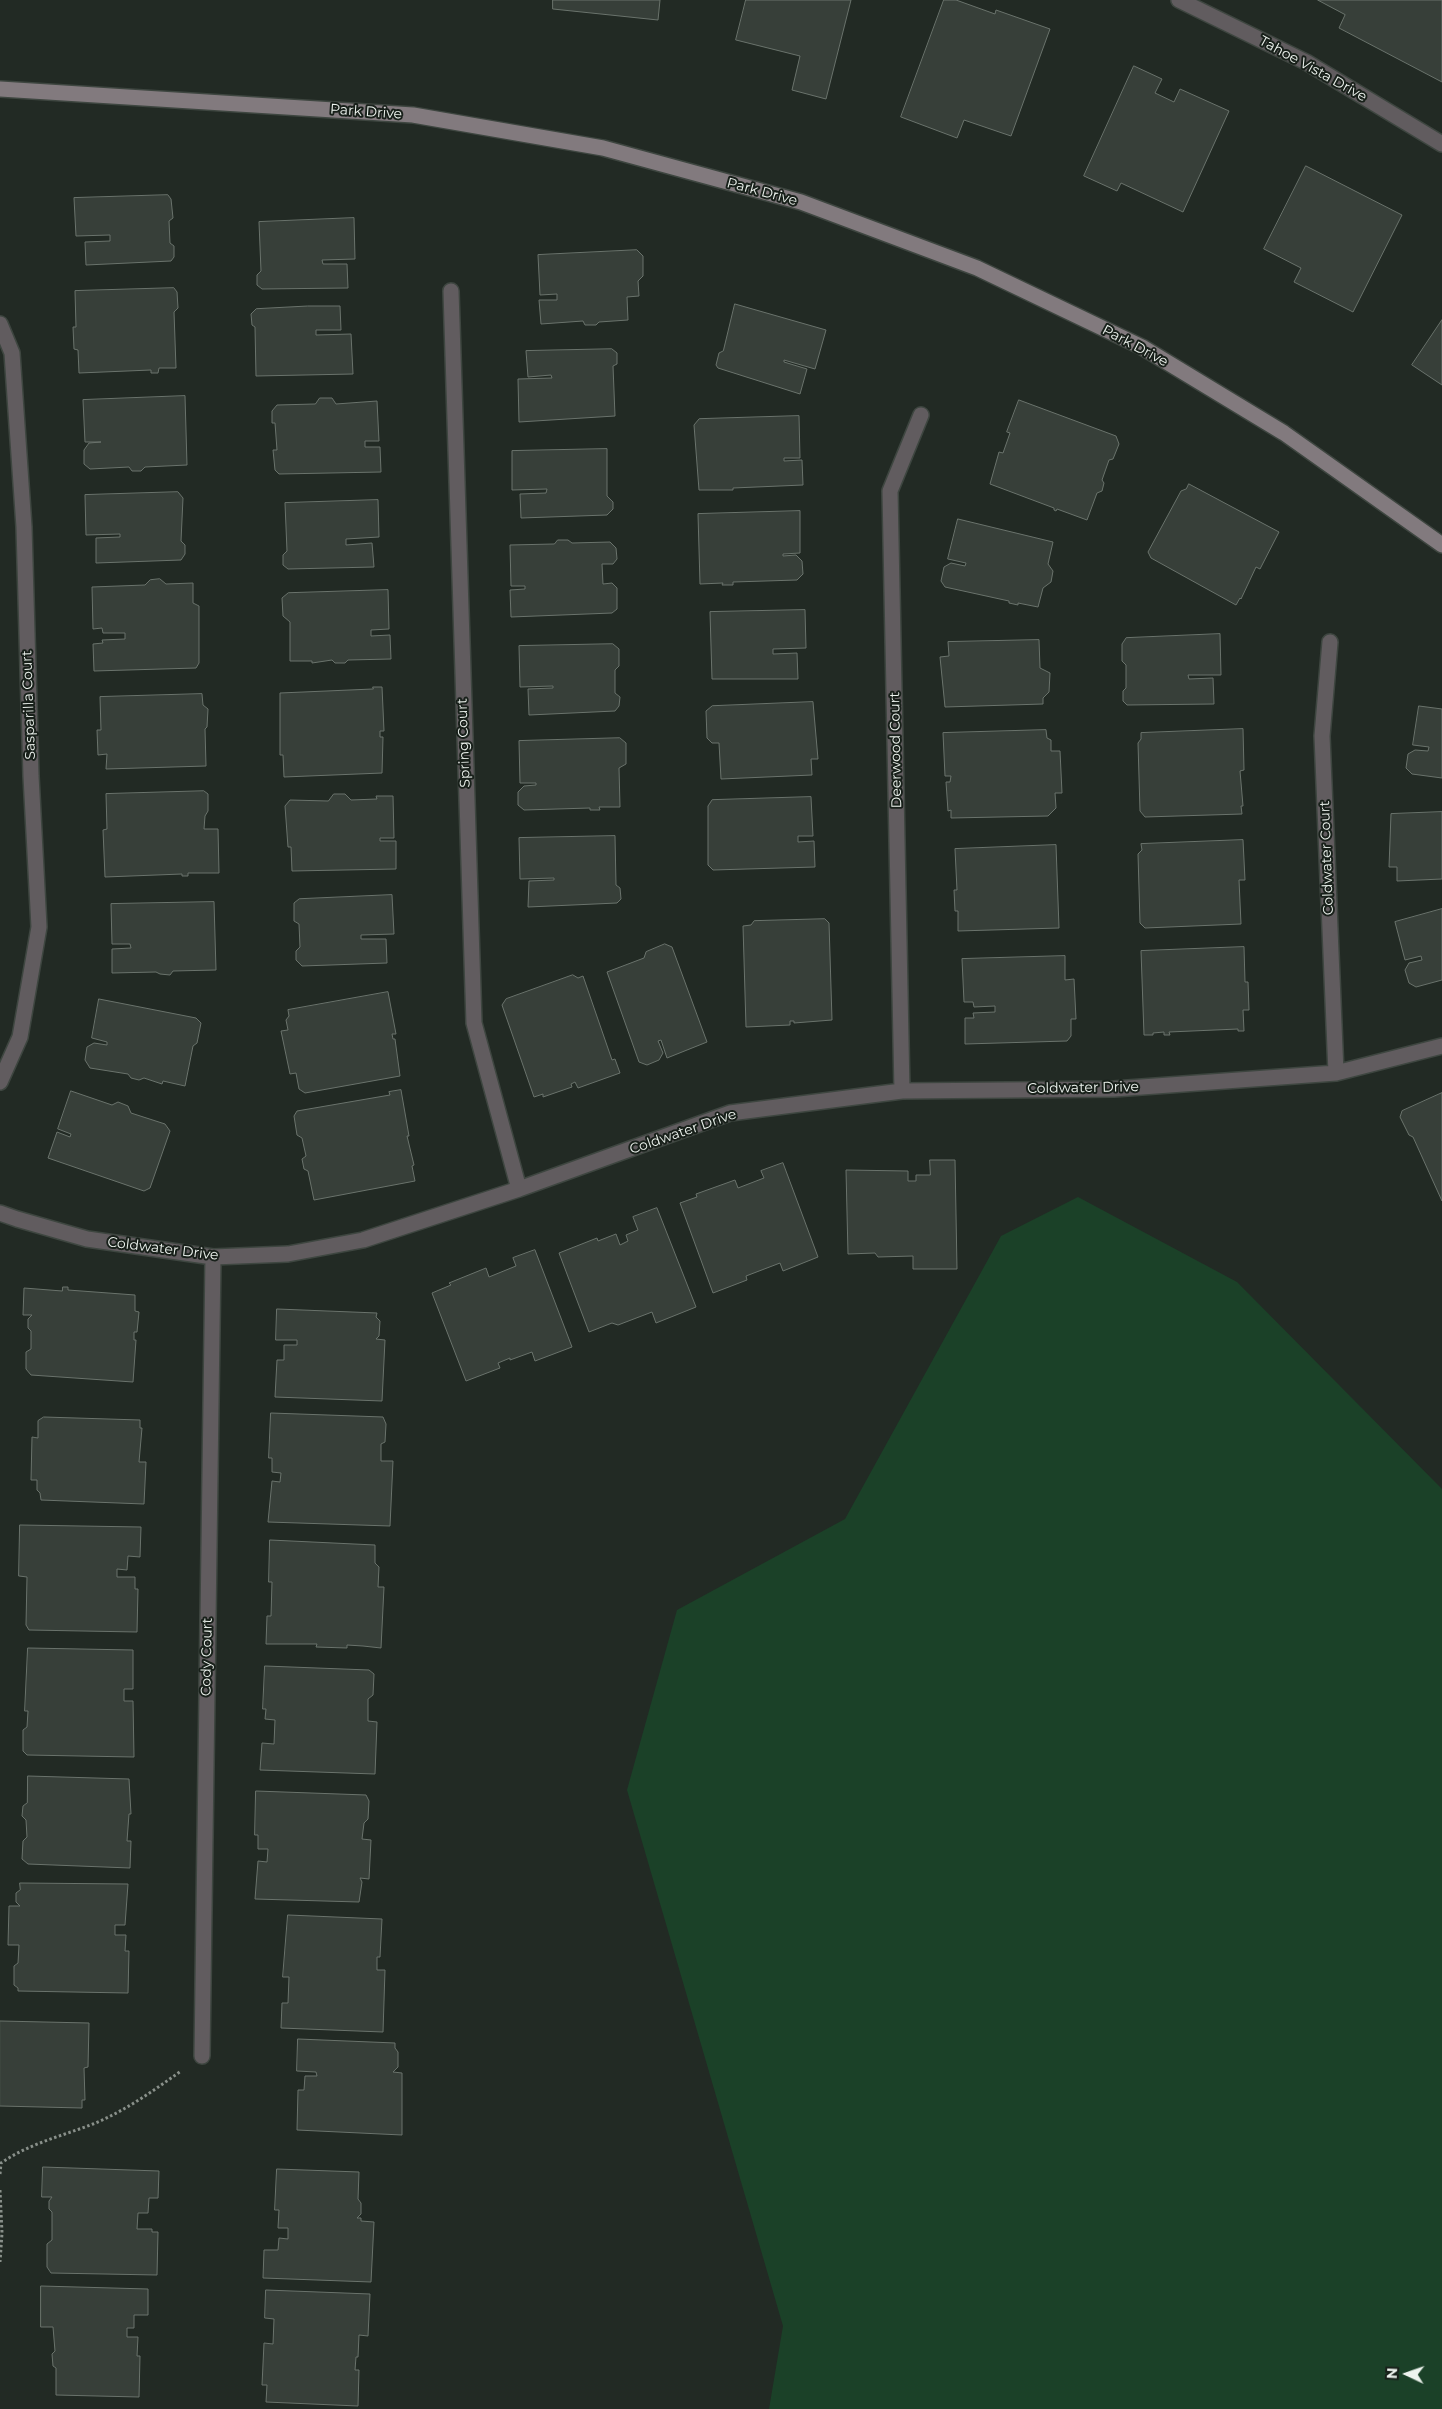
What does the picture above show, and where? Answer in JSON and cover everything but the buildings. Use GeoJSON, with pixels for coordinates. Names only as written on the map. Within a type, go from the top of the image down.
{"type":"FeatureCollection","features":[{"type":"Feature","properties":{"kind":"street","name":"Tahoe Vista Drive"},"geometry":{"type":"LineString","coordinates":[[1179,0],[1306,62],[1442,144]]}},
{"type":"Feature","properties":{"kind":"street","name":"Park Drive"},"geometry":{"type":"LineString","coordinates":[[0,89],[413,115],[603,148],[801,202],[977,268],[1142,347],[1284,433],[1442,545]]}},
{"type":"Feature","properties":{"kind":"street","name":"Spring Court"},"geometry":{"type":"LineString","coordinates":[[451,292],[474,1023],[519,1189]]}},
{"type":"Feature","properties":{"kind":"street","name":"Sasparilla Court"},"geometry":{"type":"LineString","coordinates":[[0,324],[12,353],[22,507],[32,776],[40,927],[20,1037],[0,1082]]}},
{"type":"Feature","properties":{"kind":"street","name":"Deerwood Court"},"geometry":{"type":"LineString","coordinates":[[902,1091],[890,491],[921,415]]}},
{"type":"Feature","properties":{"kind":"street","name":"Coldwater Court"},"geometry":{"type":"LineString","coordinates":[[1330,642],[1322,736],[1336,1073]]}},
{"type":"Feature","properties":{"kind":"street","name":"Coldwater Drive"},"geometry":{"type":"LineString","coordinates":[[0,1212],[16,1219],[88,1239],[213,1257],[288,1254],[363,1240],[519,1189],[730,1113],[902,1091],[1114,1088],[1336,1073],[1442,1046]]}},
{"type":"Feature","properties":{"kind":"street","name":"Cody Court"},"geometry":{"type":"LineString","coordinates":[[202,2056],[213,1257]]}},
{"type":"Feature","properties":{"kind":"path"},"geometry":{"type":"LineString","coordinates":[[0,2174],[2,2163],[14,2154],[95,2123],[136,2103],[202,2056]]}},
{"type":"Feature","properties":{"kind":"path"},"geometry":{"type":"LineString","coordinates":[[0,2190],[2,2233],[0,2262]]}},
{"type":"Feature","properties":{"kind":"green space"},"geometry":{"type":"Polygon","coordinates":[[[1078,1197],[1237,1282],[1442,1489],[1442,2409],[769,2409],[783,2326],[627,1790],[677,1610],[845,1519],[1001,1236],[1078,1197]]]}}]}
